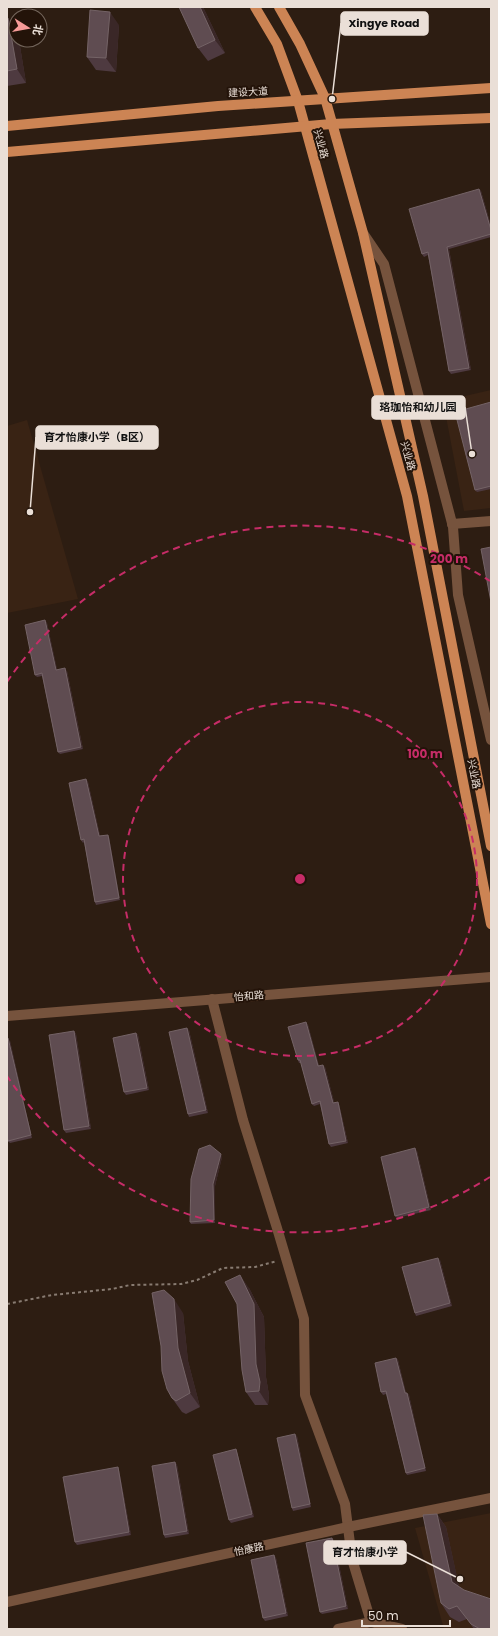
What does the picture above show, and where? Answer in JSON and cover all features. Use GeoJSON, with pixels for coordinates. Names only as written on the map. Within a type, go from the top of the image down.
{"type":"FeatureCollection","features":[{"type":"Feature","properties":{"kind":"main road","name":"兴业路"},"geometry":{"type":"LineString","coordinates":[[255,7],[277,44],[298,101],[407,496],[491,924]]}},
{"type":"Feature","properties":{"kind":"main road","name":"兴业路"},"geometry":{"type":"LineString","coordinates":[[279,7],[300,44],[324,98],[363,233],[423,496],[491,846]]}},
{"type":"Feature","properties":{"kind":"main road","name":"建设大道"},"geometry":{"type":"LineString","coordinates":[[7,126],[218,106],[491,88]]}},
{"type":"Feature","properties":{"kind":"main road"},"geometry":{"type":"LineString","coordinates":[[7,152],[331,124],[491,118]]}},
{"type":"Feature","properties":{"kind":"street"},"geometry":{"type":"LineString","coordinates":[[363,233],[384,264],[452,524],[458,595],[489,723],[491,740]]}},
{"type":"Feature","properties":{"kind":"street"},"geometry":{"type":"LineString","coordinates":[[452,524],[491,521]]}},
{"type":"Feature","properties":{"kind":"street","name":"怡和路"},"geometry":{"type":"LineString","coordinates":[[7,1016],[491,977]]}},
{"type":"Feature","properties":{"kind":"street"},"geometry":{"type":"LineString","coordinates":[[212,999],[243,1120],[304,1319],[305,1395],[345,1504],[352,1559],[371,1622]]}},
{"type":"Feature","properties":{"kind":"street","name":"怡康路"},"geometry":{"type":"LineString","coordinates":[[7,1602],[348,1527],[491,1498]]}},
{"type":"Feature","properties":{"kind":"street"},"geometry":{"type":"LineString","coordinates":[[338,1629],[371,1622],[402,1629]]}},
{"type":"Feature","properties":{"kind":"path"},"geometry":{"type":"LineString","coordinates":[[7,1304],[52,1295],[112,1289],[130,1285],[181,1284],[197,1280],[223,1268],[255,1267],[286,1258]]}},
{"type":"Feature","properties":{"kind":"shaded area"},"geometry":{"type":"Polygon","coordinates":[[[491,390],[491,508],[464,511],[443,401],[491,390]]]}},
{"type":"Feature","properties":{"kind":"shaded area"},"geometry":{"type":"Polygon","coordinates":[[[27,420],[78,599],[7,613],[7,426],[27,420]]]}},
{"type":"Feature","properties":{"kind":"shaded area"},"geometry":{"type":"Polygon","coordinates":[[[491,1513],[491,1629],[444,1629],[415,1528],[491,1513]]]}},
{"type":"Feature","properties":{"kind":"building"},"geometry":{"type":"Polygon","coordinates":[[[179,7],[200,7],[215,40],[198,48],[179,7]]]}},
{"type":"Feature","properties":{"kind":"building"},"geometry":{"type":"Polygon","coordinates":[[[90,10],[110,12],[106,58],[87,57],[90,10]]]}},
{"type":"Feature","properties":{"kind":"building"},"geometry":{"type":"Polygon","coordinates":[[[8,18],[8,48],[13,48],[17,69],[7,71],[8,18]]]}},
{"type":"Feature","properties":{"kind":"building"},"geometry":{"type":"Polygon","coordinates":[[[479,189],[491,234],[447,247],[469,368],[449,371],[428,252],[422,254],[409,209],[479,189]]]}},
{"type":"Feature","properties":{"kind":"building"},"geometry":{"type":"Polygon","coordinates":[[[491,402],[491,486],[475,490],[455,412],[491,402]]]}},
{"type":"Feature","properties":{"kind":"building"},"geometry":{"type":"Polygon","coordinates":[[[491,547],[491,602],[481,549],[491,547]]]}},
{"type":"Feature","properties":{"kind":"building"},"geometry":{"type":"Polygon","coordinates":[[[45,620],[56,670],[65,668],[81,747],[58,752],[42,673],[35,675],[25,625],[45,620]]]}},
{"type":"Feature","properties":{"kind":"building"},"geometry":{"type":"Polygon","coordinates":[[[86,779],[99,836],[108,835],[119,898],[95,902],[84,839],[81,840],[69,783],[86,779]]]}},
{"type":"Feature","properties":{"kind":"building"},"geometry":{"type":"Polygon","coordinates":[[[306,1022],[318,1066],[323,1065],[333,1103],[338,1102],[346,1141],[329,1144],[320,1101],[312,1104],[300,1060],[298,1060],[288,1027],[306,1022]]]}},
{"type":"Feature","properties":{"kind":"building"},"geometry":{"type":"Polygon","coordinates":[[[187,1028],[206,1110],[188,1114],[169,1032],[187,1028]]]}},
{"type":"Feature","properties":{"kind":"building"},"geometry":{"type":"Polygon","coordinates":[[[74,1031],[89,1126],[64,1130],[49,1035],[74,1031]]]}},
{"type":"Feature","properties":{"kind":"building"},"geometry":{"type":"Polygon","coordinates":[[[136,1033],[147,1088],[124,1092],[113,1038],[136,1033]]]}},
{"type":"Feature","properties":{"kind":"building"},"geometry":{"type":"Polygon","coordinates":[[[7,1038],[31,1135],[8,1141],[7,1135],[7,1038]]]}},
{"type":"Feature","properties":{"kind":"building"},"geometry":{"type":"Polygon","coordinates":[[[210,1145],[221,1154],[213,1184],[214,1220],[190,1222],[191,1179],[199,1149],[210,1145]]]}},
{"type":"Feature","properties":{"kind":"building"},"geometry":{"type":"Polygon","coordinates":[[[415,1148],[429,1207],[395,1216],[381,1157],[415,1148]]]}},
{"type":"Feature","properties":{"kind":"building"},"geometry":{"type":"Polygon","coordinates":[[[438,1258],[450,1303],[415,1313],[402,1267],[438,1258]]]}},
{"type":"Feature","properties":{"kind":"building"},"geometry":{"type":"Polygon","coordinates":[[[240,1275],[254,1304],[256,1364],[260,1382],[259,1391],[246,1392],[242,1370],[237,1304],[225,1282],[240,1275]]]}},
{"type":"Feature","properties":{"kind":"building"},"geometry":{"type":"Polygon","coordinates":[[[164,1290],[174,1299],[178,1348],[190,1393],[176,1401],[172,1398],[167,1389],[162,1371],[161,1346],[152,1293],[164,1290]]]}},
{"type":"Feature","properties":{"kind":"building"},"geometry":{"type":"Polygon","coordinates":[[[396,1358],[405,1393],[407,1393],[425,1468],[406,1473],[386,1391],[381,1392],[375,1363],[396,1358]]]}},
{"type":"Feature","properties":{"kind":"building"},"geometry":{"type":"Polygon","coordinates":[[[295,1434],[310,1504],[292,1508],[277,1438],[295,1434]]]}},
{"type":"Feature","properties":{"kind":"building"},"geometry":{"type":"Polygon","coordinates":[[[236,1449],[252,1514],[229,1520],[213,1455],[236,1449]]]}},
{"type":"Feature","properties":{"kind":"building"},"geometry":{"type":"Polygon","coordinates":[[[175,1462],[187,1531],[164,1535],[152,1466],[175,1462]]]}},
{"type":"Feature","properties":{"kind":"building"},"geometry":{"type":"Polygon","coordinates":[[[118,1467],[129,1532],[75,1542],[63,1477],[118,1467]]]}},
{"type":"Feature","properties":{"kind":"building"},"geometry":{"type":"Polygon","coordinates":[[[437,1514],[452,1582],[464,1590],[491,1599],[491,1629],[480,1629],[471,1624],[457,1606],[449,1609],[441,1603],[423,1515],[437,1514]]]}},
{"type":"Feature","properties":{"kind":"building"},"geometry":{"type":"Polygon","coordinates":[[[332,1538],[346,1606],[320,1612],[306,1543],[332,1538]]]}},
{"type":"Feature","properties":{"kind":"building"},"geometry":{"type":"Polygon","coordinates":[[[274,1555],[286,1613],[263,1618],[251,1560],[274,1555]]]}},
{"type":"Feature","properties":{"kind":"place","name":"Xingye Road"},"geometry":{"type":"Point","coordinates":[332,99]}},
{"type":"Feature","properties":{"kind":"place","name":"珞珈怡和幼儿园"},"geometry":{"type":"Point","coordinates":[472,454]}},
{"type":"Feature","properties":{"kind":"place","name":"育才怡康小学（B区）"},"geometry":{"type":"Point","coordinates":[30,512]}},
{"type":"Feature","properties":{"kind":"place","name":"育才怡康小学"},"geometry":{"type":"Point","coordinates":[460,1579]}}]}
